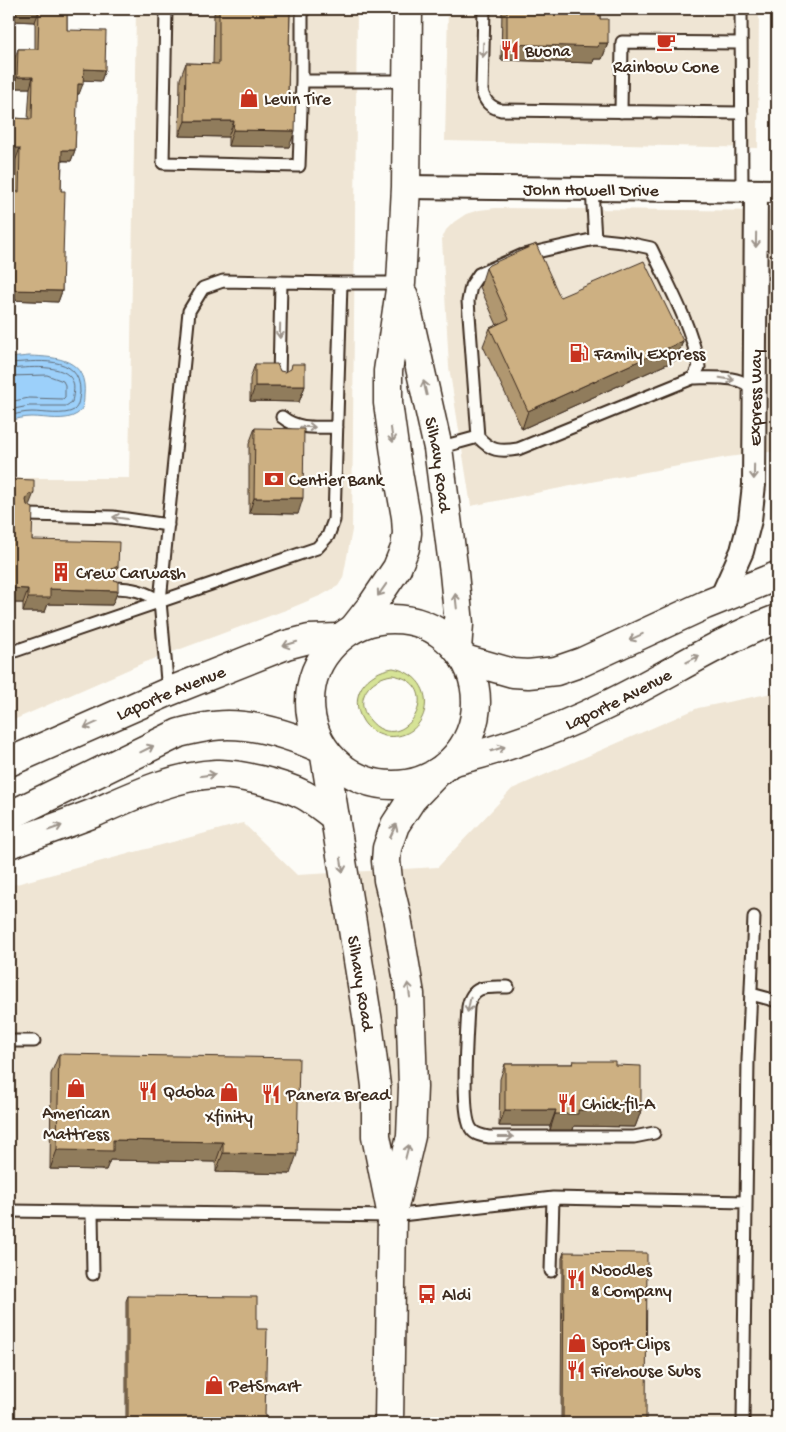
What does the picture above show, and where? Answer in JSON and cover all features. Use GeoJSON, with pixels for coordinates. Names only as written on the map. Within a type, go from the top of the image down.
{"type":"FeatureCollection","features":[{"type":"Feature","properties":{"kind":"main road","name":"Silhavy Road"},"geometry":{"type":"LineString","coordinates":[[346,633],[372,605],[397,568],[405,548],[407,533],[388,403],[388,371],[402,282],[406,187],[408,9]]}},
{"type":"Feature","properties":{"kind":"main road","name":"Silhavy Road"},"geometry":{"type":"LineString","coordinates":[[402,282],[438,448],[454,574],[461,654]]}},
{"type":"Feature","properties":{"kind":"main road"},"geometry":{"type":"LineString","coordinates":[[461,654],[513,673],[528,674],[556,671],[582,662],[721,598],[777,576]]}},
{"type":"Feature","properties":{"kind":"main road"},"geometry":{"type":"LineString","coordinates":[[398,619],[420,623],[440,634],[461,654],[472,676],[476,694],[476,712],[471,731],[463,747],[445,767],[416,782],[391,786],[366,781],[344,770],[324,750],[314,731],[310,716],[310,688],[320,661],[346,633],[375,620],[398,619]]}},
{"type":"Feature","properties":{"kind":"main road","name":"Laporte Avenue"},"geometry":{"type":"LineString","coordinates":[[445,767],[548,732],[612,703],[690,660],[777,619]]}},
{"type":"Feature","properties":{"kind":"main road","name":"Laporte Avenue"},"geometry":{"type":"LineString","coordinates":[[9,762],[168,692],[286,645],[346,633]]}},
{"type":"Feature","properties":{"kind":"main road"},"geometry":{"type":"LineString","coordinates":[[9,816],[179,733],[203,727],[228,725],[254,728],[300,740],[324,750]]}},
{"type":"Feature","properties":{"kind":"main road","name":"Silhavy Road"},"geometry":{"type":"LineString","coordinates":[[324,750],[368,1022],[376,1086],[376,1136],[392,1216],[389,1423]]}},
{"type":"Feature","properties":{"kind":"main road","name":"Silhavy Road"},"geometry":{"type":"LineString","coordinates":[[392,1216],[411,1136],[413,1087],[410,994],[397,917],[388,880],[387,848],[393,830],[412,799],[445,767]]}},
{"type":"Feature","properties":{"kind":"main road"},"geometry":{"type":"LineString","coordinates":[[9,844],[63,825],[162,784],[216,774],[244,777],[274,784],[303,795],[335,817]]}},
{"type":"Feature","properties":{"kind":"street","name":"John Howell Drive"},"geometry":{"type":"LineString","coordinates":[[406,187],[759,191]]}},
{"type":"Feature","properties":{"kind":"street","name":"Express Way"},"geometry":{"type":"LineString","coordinates":[[721,598],[742,551],[750,520],[754,485],[754,396],[759,191]]}},
{"type":"Feature","properties":{"kind":"lane"},"geometry":{"type":"LineString","coordinates":[[166,9],[164,162],[299,166],[302,9]]}},
{"type":"Feature","properties":{"kind":"lane"},"geometry":{"type":"LineString","coordinates":[[484,9],[482,91],[484,100],[492,108],[501,110],[742,113]]}},
{"type":"Feature","properties":{"kind":"lane"},"geometry":{"type":"LineString","coordinates":[[741,9],[742,113],[759,191]]}},
{"type":"Feature","properties":{"kind":"lane"},"geometry":{"type":"LineString","coordinates":[[621,112],[622,42],[741,43]]}},
{"type":"Feature","properties":{"kind":"lane"},"geometry":{"type":"LineString","coordinates":[[302,81],[407,81]]}},
{"type":"Feature","properties":{"kind":"lane"},"geometry":{"type":"LineString","coordinates":[[592,189],[595,240]]}},
{"type":"Feature","properties":{"kind":"lane"},"geometry":{"type":"LineString","coordinates":[[693,378],[699,367],[696,350],[681,310],[651,248],[623,242],[595,240],[523,255],[479,274],[471,286],[468,301],[478,437],[488,448],[504,451],[518,449],[693,378],[722,378],[744,382],[751,387],[754,396]]}},
{"type":"Feature","properties":{"kind":"lane"},"geometry":{"type":"LineString","coordinates":[[168,692],[160,601],[189,311],[203,288],[223,281],[341,284],[402,282]]}},
{"type":"Feature","properties":{"kind":"lane"},"geometry":{"type":"LineString","coordinates":[[279,380],[281,282]]}},
{"type":"Feature","properties":{"kind":"lane"},"geometry":{"type":"LineString","coordinates":[[9,653],[317,548],[328,536],[334,520],[341,284]]}},
{"type":"Feature","properties":{"kind":"lane"},"geometry":{"type":"LineString","coordinates":[[282,417],[289,424],[301,427],[337,427]]}},
{"type":"Feature","properties":{"kind":"lane"},"geometry":{"type":"LineString","coordinates":[[438,448],[478,437]]}},
{"type":"Feature","properties":{"kind":"lane"},"geometry":{"type":"LineString","coordinates":[[28,515],[113,517],[168,525]]}},
{"type":"Feature","properties":{"kind":"lane"},"geometry":{"type":"LineString","coordinates":[[113,588],[131,588],[146,593],[160,601]]}},
{"type":"Feature","properties":{"kind":"lane"},"geometry":{"type":"LineString","coordinates":[[743,1423],[746,1202],[754,917]]}},
{"type":"Feature","properties":{"kind":"lane"},"geometry":{"type":"LineString","coordinates":[[508,987],[486,987],[480,989],[469,999],[465,1110],[471,1129],[476,1133],[489,1137],[634,1137],[654,1133]]}},
{"type":"Feature","properties":{"kind":"lane"},"geometry":{"type":"LineString","coordinates":[[751,994],[777,1001]]}},
{"type":"Feature","properties":{"kind":"lane"},"geometry":{"type":"LineString","coordinates":[[9,1041],[34,1041]]}},
{"type":"Feature","properties":{"kind":"lane"},"geometry":{"type":"LineString","coordinates":[[551,1271],[553,1198]]}},
{"type":"Feature","properties":{"kind":"lane"},"geometry":{"type":"LineString","coordinates":[[9,1211],[392,1216],[553,1198],[746,1202]]}},
{"type":"Feature","properties":{"kind":"lane"},"geometry":{"type":"LineString","coordinates":[[92,1212],[93,1274]]}},
{"type":"Feature","properties":{"kind":"shaded area"},"geometry":{"type":"Polygon","coordinates":[[[136,9],[357,9],[352,530],[343,578],[338,586],[322,595],[143,663],[9,722],[9,478],[129,478],[136,9]]]}},
{"type":"Feature","properties":{"kind":"shaded area"},"geometry":{"type":"Polygon","coordinates":[[[448,9],[759,9],[758,148],[445,141],[448,9]]]}},
{"type":"Feature","properties":{"kind":"shaded area"},"geometry":{"type":"Polygon","coordinates":[[[496,208],[777,211],[777,451],[728,457],[471,506],[449,367],[442,239],[446,230],[466,214],[496,208]]]}},
{"type":"Feature","properties":{"kind":"shaded area"},"geometry":{"type":"Polygon","coordinates":[[[777,692],[777,1423],[9,1423],[9,886],[243,823],[297,875],[438,867],[512,789],[698,708],[777,692]]]}},
{"type":"Feature","properties":{"kind":"green space"},"geometry":{"type":"Polygon","coordinates":[[[393,668],[409,674],[420,684],[425,696],[425,708],[421,720],[412,730],[400,735],[385,736],[375,732],[365,724],[359,711],[357,702],[362,686],[375,674],[393,668]],[[392,675],[377,680],[366,691],[363,697],[364,711],[369,719],[382,730],[395,731],[406,726],[415,716],[419,704],[418,692],[409,681],[392,675]]]}},
{"type":"Feature","properties":{"kind":"water"},"geometry":{"type":"Polygon","coordinates":[[[29,356],[60,359],[76,367],[81,374],[84,384],[84,399],[79,412],[67,418],[29,417],[9,421],[9,358],[29,356]]]}},
{"type":"Feature","properties":{"kind":"building"},"geometry":{"type":"Polygon","coordinates":[[[17,9],[67,9],[67,30],[106,31],[105,70],[84,69],[83,84],[78,84],[75,150],[62,150],[61,191],[65,191],[62,291],[9,290],[10,192],[19,192],[20,148],[12,148],[13,118],[32,119],[33,77],[17,77],[18,49],[38,49],[39,11],[17,11],[17,9]]]}},
{"type":"Feature","properties":{"kind":"building"},"geometry":{"type":"Polygon","coordinates":[[[219,9],[290,9],[288,94],[296,94],[295,131],[233,130],[234,121],[185,121],[186,63],[219,64],[219,9]]]}},
{"type":"Feature","properties":{"kind":"building"},"geometry":{"type":"Polygon","coordinates":[[[507,9],[600,9],[600,19],[608,19],[608,43],[599,43],[598,47],[507,44],[507,9]]]}},
{"type":"Feature","properties":{"kind":"building","name":"Family Express"},"geometry":{"type":"Polygon","coordinates":[[[536,244],[560,297],[644,261],[683,341],[528,411],[490,328],[509,319],[486,268],[536,244]]]}},
{"type":"Feature","properties":{"kind":"building"},"geometry":{"type":"Polygon","coordinates":[[[255,364],[277,364],[280,371],[285,372],[291,369],[292,364],[305,364],[305,386],[255,386],[255,364]]]}},
{"type":"Feature","properties":{"kind":"building"},"geometry":{"type":"Polygon","coordinates":[[[255,428],[304,429],[303,498],[254,498],[255,428]]]}},
{"type":"Feature","properties":{"kind":"building","name":"Crew Carwash"},"geometry":{"type":"Polygon","coordinates":[[[9,479],[34,480],[34,493],[29,494],[26,500],[27,505],[33,508],[32,540],[119,542],[118,566],[112,569],[111,574],[114,580],[118,581],[118,591],[50,589],[50,598],[28,598],[28,589],[9,588],[9,479]]]}},
{"type":"Feature","properties":{"kind":"building"},"geometry":{"type":"Polygon","coordinates":[[[59,1054],[299,1058],[297,1154],[223,1153],[223,1142],[113,1140],[113,1151],[57,1150],[59,1054]]]}},
{"type":"Feature","properties":{"kind":"building","name":"Chick-fil-A"},"geometry":{"type":"Polygon","coordinates":[[[573,1061],[615,1061],[615,1065],[641,1066],[641,1111],[578,1110],[578,1114],[555,1114],[556,1110],[505,1110],[505,1064],[573,1064],[573,1061]]]}},
{"type":"Feature","properties":{"kind":"building"},"geometry":{"type":"Polygon","coordinates":[[[564,1252],[647,1253],[646,1423],[563,1423],[564,1252]]]}},
{"type":"Feature","properties":{"kind":"building"},"geometry":{"type":"Polygon","coordinates":[[[128,1296],[257,1297],[257,1329],[267,1329],[265,1418],[290,1420],[290,1423],[128,1423],[128,1296]]]}},
{"type":"Feature","properties":{"kind":"place","name":"Rainbow Cone"},"geometry":{"type":"Point","coordinates":[666,42]}},
{"type":"Feature","properties":{"kind":"place","name":"Buona"},"geometry":{"type":"Point","coordinates":[510,50]}},
{"type":"Feature","properties":{"kind":"place","name":"Levin Tire"},"geometry":{"type":"Point","coordinates":[249,98]}},
{"type":"Feature","properties":{"kind":"place","name":"Family Express"},"geometry":{"type":"Point","coordinates":[579,353]}},
{"type":"Feature","properties":{"kind":"place","name":"Centier Bank"},"geometry":{"type":"Point","coordinates":[274,479]}},
{"type":"Feature","properties":{"kind":"place","name":"Crew Carwash"},"geometry":{"type":"Point","coordinates":[61,572]}},
{"type":"Feature","properties":{"kind":"place","name":"American Mattress"},"geometry":{"type":"Point","coordinates":[76,1088]}},
{"type":"Feature","properties":{"kind":"place","name":"Qdoba"},"geometry":{"type":"Point","coordinates":[148,1091]}},
{"type":"Feature","properties":{"kind":"place","name":"Xfinity"},"geometry":{"type":"Point","coordinates":[229,1092]}},
{"type":"Feature","properties":{"kind":"place","name":"Panera Bread"},"geometry":{"type":"Point","coordinates":[271,1094]}},
{"type":"Feature","properties":{"kind":"place","name":"Chick-fil-A"},"geometry":{"type":"Point","coordinates":[567,1103]}},
{"type":"Feature","properties":{"kind":"place","name":"Noodles & Company"},"geometry":{"type":"Point","coordinates":[576,1279]}},
{"type":"Feature","properties":{"kind":"place","name":"Aldi"},"geometry":{"type":"Point","coordinates":[427,1294]}},
{"type":"Feature","properties":{"kind":"place","name":"Sport Clips"},"geometry":{"type":"Point","coordinates":[577,1343]}},
{"type":"Feature","properties":{"kind":"place","name":"Firehouse Subs"},"geometry":{"type":"Point","coordinates":[576,1370]}},
{"type":"Feature","properties":{"kind":"place","name":"PetSmart"},"geometry":{"type":"Point","coordinates":[214,1385]}}]}
